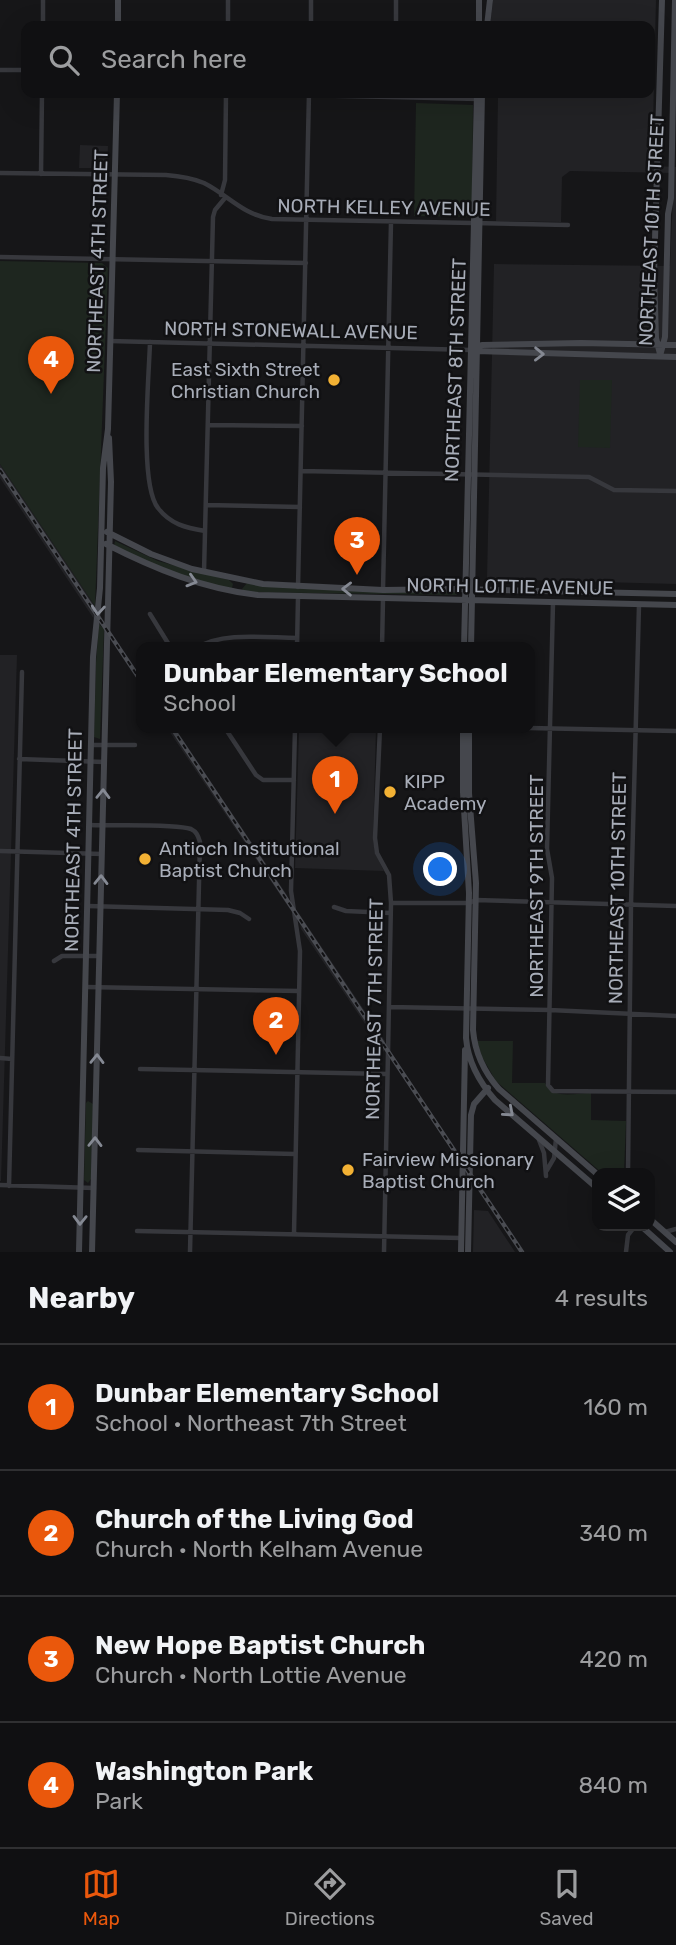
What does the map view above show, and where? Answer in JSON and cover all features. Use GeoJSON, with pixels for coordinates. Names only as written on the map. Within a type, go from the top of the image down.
{"type":"FeatureCollection","features":[{"type":"Feature","properties":{"kind":"main road"},"geometry":{"type":"LineString","coordinates":[[118,0],[118,21]]}},
{"type":"Feature","properties":{"kind":"main road"},"geometry":{"type":"LineString","coordinates":[[479,0],[479,21]]}},
{"type":"Feature","properties":{"kind":"main road"},"geometry":{"type":"LineString","coordinates":[[488,21],[490,0]]}},
{"type":"Feature","properties":{"kind":"main road","name":"NORTHEAST 10TH STREET"},"geometry":{"type":"LineString","coordinates":[[660,345],[654,274],[662,0]]}},
{"type":"Feature","properties":{"kind":"main road","name":"NORTHEAST 10TH STREET"},"geometry":{"type":"LineString","coordinates":[[660,356],[671,198],[675,0]]}},
{"type":"Feature","properties":{"kind":"main road","name":"NORTHEAST 4TH STREET"},"geometry":{"type":"LineString","coordinates":[[79,1252],[93,657],[99,599],[103,468],[108,429],[117,98]]}},
{"type":"Feature","properties":{"kind":"main road","name":"NORTHEAST 8TH STREET"},"geometry":{"type":"LineString","coordinates":[[465,642],[469,590],[479,98]]}},
{"type":"Feature","properties":{"kind":"main road","name":"NORTH STONEWALL AVENUE"},"geometry":{"type":"LineString","coordinates":[[475,350],[482,345],[676,345]]}},
{"type":"Feature","properties":{"kind":"main road","name":"NORTH STONEWALL AVENUE"},"geometry":{"type":"LineString","coordinates":[[475,350],[676,357]]}},
{"type":"Feature","properties":{"kind":"main road","name":"NORTHEAST 4TH STREET"},"geometry":{"type":"LineString","coordinates":[[92,1252],[110,546],[111,450],[108,429]]}},
{"type":"Feature","properties":{"kind":"main road","name":"NORTH LOTTIE AVENUE"},"geometry":{"type":"LineString","coordinates":[[102,529],[162,559],[248,582],[383,590],[676,594]]}},
{"type":"Feature","properties":{"kind":"main road","name":"NORTH LOTTIE AVENUE"},"geometry":{"type":"LineString","coordinates":[[101,541],[175,576],[247,594],[676,606]]}},
{"type":"Feature","properties":{"kind":"main road"},"geometry":{"type":"LineString","coordinates":[[109,567],[115,558],[129,556]]}},
{"type":"Feature","properties":{"kind":"main road","name":"NORTHEAST 8TH STREET"},"geometry":{"type":"LineString","coordinates":[[468,601],[471,642]]}},
{"type":"Feature","properties":{"kind":"main road"},"geometry":{"type":"LineString","coordinates":[[463,733],[463,792],[472,902]]}},
{"type":"Feature","properties":{"kind":"main road"},"geometry":{"type":"LineString","coordinates":[[461,1252],[466,1038],[470,1009],[475,858],[469,793],[470,733]]}},
{"type":"Feature","properties":{"kind":"main road"},"geometry":{"type":"LineString","coordinates":[[470,1009],[475,1046],[481,1064],[490,1078],[503,1093],[592,1170]]}},
{"type":"Feature","properties":{"kind":"main road"},"geometry":{"type":"LineString","coordinates":[[85,1021],[98,1021]]}},
{"type":"Feature","properties":{"kind":"main road"},"geometry":{"type":"LineString","coordinates":[[466,1038],[471,1061],[487,1091],[592,1184]]}},
{"type":"Feature","properties":{"kind":"main road"},"geometry":{"type":"LineString","coordinates":[[468,1252],[471,1115],[476,1101],[487,1091],[490,1078]]}},
{"type":"Feature","properties":{"kind":"main road"},"geometry":{"type":"LineString","coordinates":[[83,1096],[96,1096]]}},
{"type":"Feature","properties":{"kind":"main road"},"geometry":{"type":"LineString","coordinates":[[655,1223],[676,1242]]}},
{"type":"Feature","properties":{"kind":"main road"},"geometry":{"type":"LineString","coordinates":[[647,1231],[670,1252]]}},
{"type":"Feature","properties":{"kind":"street"},"geometry":{"type":"LineString","coordinates":[[43,0],[43,21]]}},
{"type":"Feature","properties":{"kind":"street"},"geometry":{"type":"LineString","coordinates":[[228,0],[228,21]]}},
{"type":"Feature","properties":{"kind":"street"},"geometry":{"type":"LineString","coordinates":[[311,21],[312,0]]}},
{"type":"Feature","properties":{"kind":"street"},"geometry":{"type":"LineString","coordinates":[[396,0],[396,21]]}},
{"type":"Feature","properties":{"kind":"street"},"geometry":{"type":"LineString","coordinates":[[0,70],[21,70]]}},
{"type":"Feature","properties":{"kind":"street"},"geometry":{"type":"LineString","coordinates":[[41,174],[42,98]]}},
{"type":"Feature","properties":{"kind":"street"},"geometry":{"type":"LineString","coordinates":[[204,572],[214,213],[223,196],[225,180],[226,98]]}},
{"type":"Feature","properties":{"kind":"street"},"geometry":{"type":"LineString","coordinates":[[298,587],[309,98]]}},
{"type":"Feature","properties":{"kind":"street","name":"NORTH KELLEY AVENUE"},"geometry":{"type":"LineString","coordinates":[[0,173],[186,178],[202,182],[243,210],[260,217],[568,225]]}},
{"type":"Feature","properties":{"kind":"street"},"geometry":{"type":"LineString","coordinates":[[383,590],[391,222]]}},
{"type":"Feature","properties":{"kind":"street"},"geometry":{"type":"LineString","coordinates":[[0,257],[306,263]]}},
{"type":"Feature","properties":{"kind":"street","name":"NORTH STONEWALL AVENUE"},"geometry":{"type":"LineString","coordinates":[[110,341],[475,350]]}},
{"type":"Feature","properties":{"kind":"street"},"geometry":{"type":"LineString","coordinates":[[150,342],[148,488],[155,505],[170,520],[205,531]]}},
{"type":"Feature","properties":{"kind":"street"},"geometry":{"type":"LineString","coordinates":[[208,425],[302,426]]}},
{"type":"Feature","properties":{"kind":"street"},"geometry":{"type":"LineString","coordinates":[[301,471],[589,478],[614,490],[676,491]]}},
{"type":"Feature","properties":{"kind":"street"},"geometry":{"type":"LineString","coordinates":[[206,505],[300,507]]}},
{"type":"Feature","properties":{"kind":"street"},"geometry":{"type":"LineString","coordinates":[[297,642],[298,597]]}},
{"type":"Feature","properties":{"kind":"street"},"geometry":{"type":"LineString","coordinates":[[382,642],[383,599]]}},
{"type":"Feature","properties":{"kind":"street","name":"NORTHEAST 9TH STREET"},"geometry":{"type":"LineString","coordinates":[[553,603],[547,849],[552,878],[547,1076],[553,1091],[629,1091]]}},
{"type":"Feature","properties":{"kind":"street","name":"NORTHEAST 10TH STREET"},"geometry":{"type":"LineString","coordinates":[[628,1168],[631,904],[639,605]]}},
{"type":"Feature","properties":{"kind":"street"},"geometry":{"type":"LineString","coordinates":[[150,614],[167,642]]}},
{"type":"Feature","properties":{"kind":"street"},"geometry":{"type":"LineString","coordinates":[[208,642],[227,638],[297,638]]}},
{"type":"Feature","properties":{"kind":"street"},"geometry":{"type":"LineString","coordinates":[[9,1186],[22,672]]}},
{"type":"Feature","properties":{"kind":"street"},"geometry":{"type":"LineString","coordinates":[[535,728],[676,730]]}},
{"type":"Feature","properties":{"kind":"street"},"geometry":{"type":"LineString","coordinates":[[228,733],[262,780],[294,780]]}},
{"type":"Feature","properties":{"kind":"street"},"geometry":{"type":"LineString","coordinates":[[294,1233],[300,945],[291,891],[295,733]]}},
{"type":"Feature","properties":{"kind":"street","name":"NORTHEAST 7TH STREET"},"geometry":{"type":"LineString","coordinates":[[380,733],[375,838],[377,853],[389,876],[391,903],[384,1252]]}},
{"type":"Feature","properties":{"kind":"street"},"geometry":{"type":"LineString","coordinates":[[91,745],[135,745]]}},
{"type":"Feature","properties":{"kind":"street"},"geometry":{"type":"LineString","coordinates":[[19,759],[104,762]]}},
{"type":"Feature","properties":{"kind":"street"},"geometry":{"type":"LineString","coordinates":[[89,825],[193,830],[198,834],[200,842],[190,1252]]}},
{"type":"Feature","properties":{"kind":"street"},"geometry":{"type":"LineString","coordinates":[[0,850],[102,854]]}},
{"type":"Feature","properties":{"kind":"street"},"geometry":{"type":"LineString","coordinates":[[391,903],[676,906]]}},
{"type":"Feature","properties":{"kind":"street"},"geometry":{"type":"LineString","coordinates":[[88,906],[228,910],[249,919]]}},
{"type":"Feature","properties":{"kind":"street"},"geometry":{"type":"LineString","coordinates":[[334,907],[346,911],[390,913]]}},
{"type":"Feature","properties":{"kind":"street"},"geometry":{"type":"LineString","coordinates":[[54,961],[62,956],[99,956]]}},
{"type":"Feature","properties":{"kind":"street"},"geometry":{"type":"LineString","coordinates":[[86,987],[299,991]]}},
{"type":"Feature","properties":{"kind":"street"},"geometry":{"type":"LineString","coordinates":[[388,1007],[676,1016]]}},
{"type":"Feature","properties":{"kind":"street"},"geometry":{"type":"LineString","coordinates":[[0,1058],[12,1059]]}},
{"type":"Feature","properties":{"kind":"street"},"geometry":{"type":"LineString","coordinates":[[140,1069],[387,1074]]}},
{"type":"Feature","properties":{"kind":"street"},"geometry":{"type":"LineString","coordinates":[[629,1091],[676,1092]]}},
{"type":"Feature","properties":{"kind":"street"},"geometry":{"type":"LineString","coordinates":[[534,1133],[543,1147],[546,1174],[555,1151],[556,1139]]}},
{"type":"Feature","properties":{"kind":"street"},"geometry":{"type":"LineString","coordinates":[[138,1150],[295,1154]]}},
{"type":"Feature","properties":{"kind":"street"},"geometry":{"type":"LineString","coordinates":[[0,1185],[94,1188]]}},
{"type":"Feature","properties":{"kind":"street"},"geometry":{"type":"LineString","coordinates":[[665,1232],[676,1229]]}},
{"type":"Feature","properties":{"kind":"street"},"geometry":{"type":"LineString","coordinates":[[137,1231],[461,1238]]}},
{"type":"Feature","properties":{"kind":"street"},"geometry":{"type":"LineString","coordinates":[[626,1252],[631,1231]]}},
{"type":"Feature","properties":{"kind":"shaded area"},"geometry":{"type":"Polygon","coordinates":[[[493,0],[656,0],[655,42],[655,21],[491,21],[493,0]]]}},
{"type":"Feature","properties":{"kind":"shaded area"},"geometry":{"type":"Polygon","coordinates":[[[498,98],[654,98],[652,166],[676,167],[676,584],[487,579],[494,264],[670,266],[674,173],[570,171],[562,177],[561,222],[496,221],[498,98]]]}},
{"type":"Feature","properties":{"kind":"shaded area"},"geometry":{"type":"Polygon","coordinates":[[[416,103],[473,105],[470,217],[414,216],[416,103]]]}},
{"type":"Feature","properties":{"kind":"shaded area"},"geometry":{"type":"Polygon","coordinates":[[[80,145],[108,146],[107,168],[79,168],[80,145]]]}},
{"type":"Feature","properties":{"kind":"shaded area"},"geometry":{"type":"Polygon","coordinates":[[[0,261],[102,263],[108,268],[95,606],[0,464],[0,261]]]}},
{"type":"Feature","properties":{"kind":"shaded area"},"geometry":{"type":"Polygon","coordinates":[[[580,380],[612,380],[610,448],[578,447],[580,380]]]}},
{"type":"Feature","properties":{"kind":"shaded area"},"geometry":{"type":"Polygon","coordinates":[[[0,464],[95,606],[94,619],[0,478],[0,464]]]}},
{"type":"Feature","properties":{"kind":"shaded area"},"geometry":{"type":"Polygon","coordinates":[[[115,541],[158,561],[229,580],[233,584],[232,588],[180,576],[114,546],[115,541]]]}},
{"type":"Feature","properties":{"kind":"shaded area"},"geometry":{"type":"Polygon","coordinates":[[[247,583],[455,591],[457,595],[245,592],[242,589],[247,583]]]}},
{"type":"Feature","properties":{"kind":"shaded area"},"geometry":{"type":"Polygon","coordinates":[[[99,624],[104,629],[100,739],[94,737],[99,624]]]}},
{"type":"Feature","properties":{"kind":"shaded area"},"geometry":{"type":"Polygon","coordinates":[[[0,655],[17,655],[1,1181],[0,1181],[0,655]]]}},
{"type":"Feature","properties":{"kind":"shaded area"},"geometry":{"type":"Polygon","coordinates":[[[170,733],[178,733],[287,895],[291,911],[170,733]]]}},
{"type":"Feature","properties":{"kind":"shaded area"},"geometry":{"type":"Polygon","coordinates":[[[299,733],[376,733],[373,839],[375,853],[384,871],[295,868],[299,733]]]}},
{"type":"Feature","properties":{"kind":"shaded area"},"geometry":{"type":"Polygon","coordinates":[[[298,912],[385,1041],[384,1052],[301,929],[298,912]]]}},
{"type":"Feature","properties":{"kind":"shaded area"},"geometry":{"type":"Polygon","coordinates":[[[477,1041],[513,1041],[512,1083],[545,1083],[553,1092],[559,1094],[591,1093],[591,1120],[626,1121],[624,1168],[596,1168],[496,1081],[482,1057],[477,1041]]]}},
{"type":"Feature","properties":{"kind":"shaded area"},"geometry":{"type":"Polygon","coordinates":[[[88,1101],[93,1104],[91,1179],[88,1183],[84,1180],[88,1101]]]}},
{"type":"Feature","properties":{"kind":"shaded area"},"geometry":{"type":"Polygon","coordinates":[[[474,1210],[488,1211],[515,1252],[473,1252],[474,1210]]]}},
{"type":"Feature","properties":{"kind":"railway"},"geometry":{"type":"LineString","coordinates":[[0,470],[136,674]]}},
{"type":"Feature","properties":{"kind":"railway"},"geometry":{"type":"LineString","coordinates":[[175,733],[522,1252]]}},
{"type":"Feature","properties":{"kind":"place","name":"East Sixth Street Christian Church"},"geometry":{"type":"Point","coordinates":[334,380]}},
{"type":"Feature","properties":{"kind":"place","name":"Washington Park"},"geometry":{"type":"Point","coordinates":[51,394]}},
{"type":"Feature","properties":{"kind":"place","name":"New Hope Baptist Church"},"geometry":{"type":"Point","coordinates":[357,575]}},
{"type":"Feature","properties":{"kind":"place","name":"KIPP Academy"},"geometry":{"type":"Point","coordinates":[390,792]}},
{"type":"Feature","properties":{"kind":"place","name":"Dunbar Elementary School"},"geometry":{"type":"Point","coordinates":[335,814]}},
{"type":"Feature","properties":{"kind":"place","name":"Antioch Institutional Baptist Church"},"geometry":{"type":"Point","coordinates":[145,859]}},
{"type":"Feature","properties":{"kind":"place","name":"Church of the Living God"},"geometry":{"type":"Point","coordinates":[276,1055]}},
{"type":"Feature","properties":{"kind":"place","name":"Fairview Missionary Baptist Church"},"geometry":{"type":"Point","coordinates":[348,1170]}}]}
